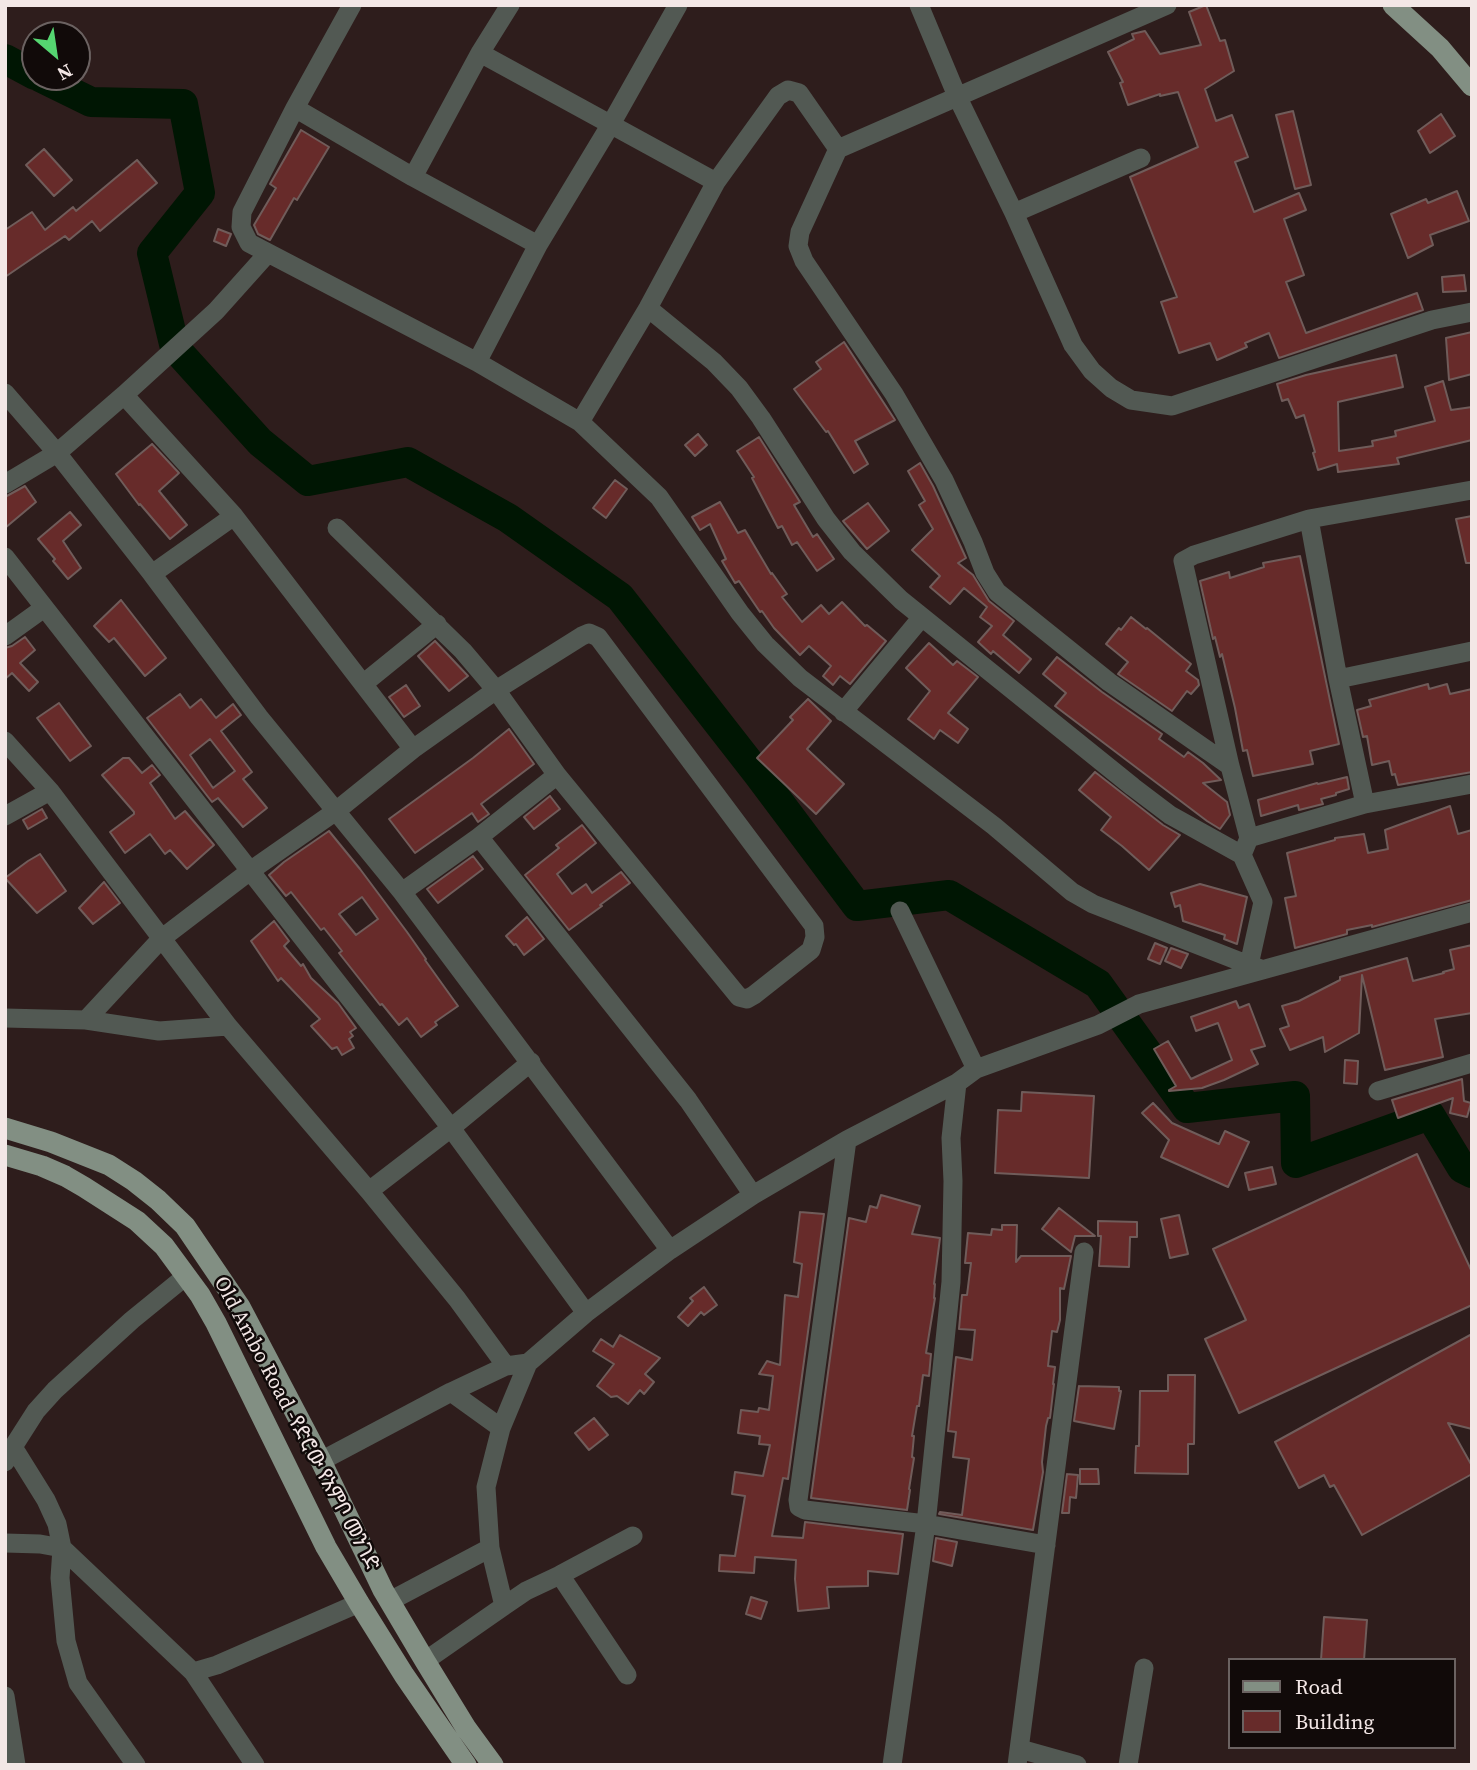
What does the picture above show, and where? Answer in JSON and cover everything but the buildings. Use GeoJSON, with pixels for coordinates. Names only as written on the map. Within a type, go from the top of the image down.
{"type":"FeatureCollection","features":[{"type":"Feature","properties":{"kind":"main road"},"geometry":{"type":"LineString","coordinates":[[1393,5],[1440,48],[1472,86]]}},
{"type":"Feature","properties":{"kind":"main road","name":"Old Ambo Road -የድሮው የአምቦ መንገድ"},"geometry":{"type":"LineString","coordinates":[[5,1128],[51,1142],[109,1165],[158,1200],[185,1226],[240,1307],[321,1461],[390,1601],[466,1728],[493,1765]]}},
{"type":"Feature","properties":{"kind":"main road","name":"Old Ambo Road -የድሮው የአምቦ መንገድ"},"geometry":{"type":"LineString","coordinates":[[5,1155],[65,1176],[137,1222],[164,1246],[200,1295],[216,1323],[326,1547],[404,1675],[466,1765]]}},
{"type":"Feature","properties":{"kind":"street"},"geometry":{"type":"LineString","coordinates":[[352,5],[242,212],[241,227],[249,243],[477,362],[580,422],[659,497],[740,612],[765,644],[800,678],[994,826],[1072,892],[1093,904],[1255,967]]}},
{"type":"Feature","properties":{"kind":"street"},"geometry":{"type":"LineString","coordinates":[[412,177],[480,52],[510,5]]}},
{"type":"Feature","properties":{"kind":"street"},"geometry":{"type":"LineString","coordinates":[[919,5],[957,96],[1014,213],[1073,345],[1092,371],[1111,388],[1131,400],[1172,406],[1432,320],[1472,312]]}},
{"type":"Feature","properties":{"kind":"street"},"geometry":{"type":"LineString","coordinates":[[1167,5],[838,149],[800,232],[798,246],[804,261],[894,394],[944,480],[974,542],[985,573],[997,592],[1109,682],[1230,766]]}},
{"type":"Feature","properties":{"kind":"street"},"geometry":{"type":"LineString","coordinates":[[477,362],[538,245],[611,124],[670,8]]}},
{"type":"Feature","properties":{"kind":"street"},"geometry":{"type":"LineString","coordinates":[[480,52],[716,182]]}},
{"type":"Feature","properties":{"kind":"street"},"geometry":{"type":"LineString","coordinates":[[580,422],[648,308],[716,182],[778,96],[788,90],[799,93],[838,149]]}},
{"type":"Feature","properties":{"kind":"street"},"geometry":{"type":"LineString","coordinates":[[295,108],[412,177],[538,245]]}},
{"type":"Feature","properties":{"kind":"street"},"geometry":{"type":"LineString","coordinates":[[1014,213],[1141,158]]}},
{"type":"Feature","properties":{"kind":"street"},"geometry":{"type":"LineString","coordinates":[[5,484],[57,453],[124,395],[216,311],[268,253]]}},
{"type":"Feature","properties":{"kind":"street"},"geometry":{"type":"LineString","coordinates":[[648,308],[714,362],[739,388],[826,519],[852,552],[874,574],[901,600],[1170,815],[1245,846],[1365,804],[1472,784]]}},
{"type":"Feature","properties":{"kind":"street"},"geometry":{"type":"LineString","coordinates":[[5,393],[57,453],[259,717],[402,892],[670,1250]]}},
{"type":"Feature","properties":{"kind":"street"},"geometry":{"type":"LineString","coordinates":[[124,395],[234,516],[413,749]]}},
{"type":"Feature","properties":{"kind":"street"},"geometry":{"type":"LineString","coordinates":[[1255,967],[1263,902],[1245,846],[1230,766],[1183,561],[1194,555],[1309,519],[1472,490]]}},
{"type":"Feature","properties":{"kind":"street"},"geometry":{"type":"LineString","coordinates":[[152,574],[234,516]]}},
{"type":"Feature","properties":{"kind":"street"},"geometry":{"type":"LineString","coordinates":[[1309,519],[1338,679],[1365,804]]}},
{"type":"Feature","properties":{"kind":"street"},"geometry":{"type":"LineString","coordinates":[[86,1020],[161,939],[250,871],[336,811],[413,749],[496,690],[589,633],[598,637],[814,926],[815,937],[811,950],[754,995],[747,999],[739,997],[557,775],[496,690],[463,651],[337,528]]}},
{"type":"Feature","properties":{"kind":"street"},"geometry":{"type":"LineString","coordinates":[[5,557],[451,1128],[586,1313]]}},
{"type":"Feature","properties":{"kind":"street"},"geometry":{"type":"LineString","coordinates":[[5,636],[44,608]]}},
{"type":"Feature","properties":{"kind":"street"},"geometry":{"type":"LineString","coordinates":[[843,712],[922,617]]}},
{"type":"Feature","properties":{"kind":"street"},"geometry":{"type":"LineString","coordinates":[[363,684],[437,624]]}},
{"type":"Feature","properties":{"kind":"street"},"geometry":{"type":"LineString","coordinates":[[1338,679],[1472,651]]}},
{"type":"Feature","properties":{"kind":"street"},"geometry":{"type":"LineString","coordinates":[[5,741],[50,791],[228,1026],[369,1191],[457,1300],[506,1366]]}},
{"type":"Feature","properties":{"kind":"street"},"geometry":{"type":"LineString","coordinates":[[402,892],[479,837],[557,775]]}},
{"type":"Feature","properties":{"kind":"street"},"geometry":{"type":"LineString","coordinates":[[5,816],[50,791]]}},
{"type":"Feature","properties":{"kind":"street"},"geometry":{"type":"LineString","coordinates":[[479,837],[688,1100],[753,1195]]}},
{"type":"Feature","properties":{"kind":"street"},"geometry":{"type":"LineString","coordinates":[[900,911],[976,1069]]}},
{"type":"Feature","properties":{"kind":"street"},"geometry":{"type":"LineString","coordinates":[[504,1606],[490,1548],[486,1487],[501,1428],[528,1363],[586,1313],[670,1250],[753,1195],[847,1140],[957,1083],[976,1069],[1098,1025],[1139,1003],[1255,967],[1472,912]]}},
{"type":"Feature","properties":{"kind":"street"},"geometry":{"type":"LineString","coordinates":[[5,1018],[86,1020],[159,1031],[228,1026]]}},
{"type":"Feature","properties":{"kind":"street"},"geometry":{"type":"LineString","coordinates":[[369,1191],[531,1062]]}},
{"type":"Feature","properties":{"kind":"street"},"geometry":{"type":"LineString","coordinates":[[1378,1091],[1472,1063]]}},
{"type":"Feature","properties":{"kind":"street"},"geometry":{"type":"LineString","coordinates":[[892,1765],[926,1524],[951,1282],[951,1138],[957,1083]]}},
{"type":"Feature","properties":{"kind":"street"},"geometry":{"type":"LineString","coordinates":[[847,1140],[799,1507],[805,1510],[926,1524],[1045,1545]]}},
{"type":"Feature","properties":{"kind":"street"},"geometry":{"type":"LineString","coordinates":[[1077,1765],[1018,1757],[1084,1252]]}},
{"type":"Feature","properties":{"kind":"street"},"geometry":{"type":"LineString","coordinates":[[136,1765],[78,1683],[66,1641],[60,1578],[62,1548],[57,1524],[52,1512],[9,1455],[36,1412],[55,1390],[132,1320],[186,1276]]}},
{"type":"Feature","properties":{"kind":"street"},"geometry":{"type":"LineString","coordinates":[[321,1461],[506,1366],[528,1363]]}},
{"type":"Feature","properties":{"kind":"street"},"geometry":{"type":"LineString","coordinates":[[452,1392],[501,1428]]}},
{"type":"Feature","properties":{"kind":"street"},"geometry":{"type":"LineString","coordinates":[[425,1661],[526,1591],[633,1536]]}},
{"type":"Feature","properties":{"kind":"street"},"geometry":{"type":"LineString","coordinates":[[5,1543],[62,1548],[192,1672],[255,1765]]}},
{"type":"Feature","properties":{"kind":"street"},"geometry":{"type":"LineString","coordinates":[[390,1601],[490,1548]]}},
{"type":"Feature","properties":{"kind":"street"},"geometry":{"type":"LineString","coordinates":[[560,1575],[627,1675]]}},
{"type":"Feature","properties":{"kind":"street"},"geometry":{"type":"LineString","coordinates":[[192,1672],[217,1665],[359,1603]]}},
{"type":"Feature","properties":{"kind":"street"},"geometry":{"type":"LineString","coordinates":[[1128,1765],[1144,1668]]}},
{"type":"Feature","properties":{"kind":"street"},"geometry":{"type":"LineString","coordinates":[[5,1696],[16,1765]]}},
{"type":"Feature","properties":{"kind":"waterway"},"geometry":{"type":"LineString","coordinates":[[5,59],[21,68]]}},
{"type":"Feature","properties":{"kind":"waterway"},"geometry":{"type":"LineString","coordinates":[[69,91],[91,102],[183,104],[200,193],[152,253],[175,348],[260,442],[308,481],[408,462],[508,518],[620,597],[857,906],[949,895],[1098,984],[1187,1108],[1295,1096],[1296,1163],[1430,1115],[1462,1168],[1472,1173]]}}]}
